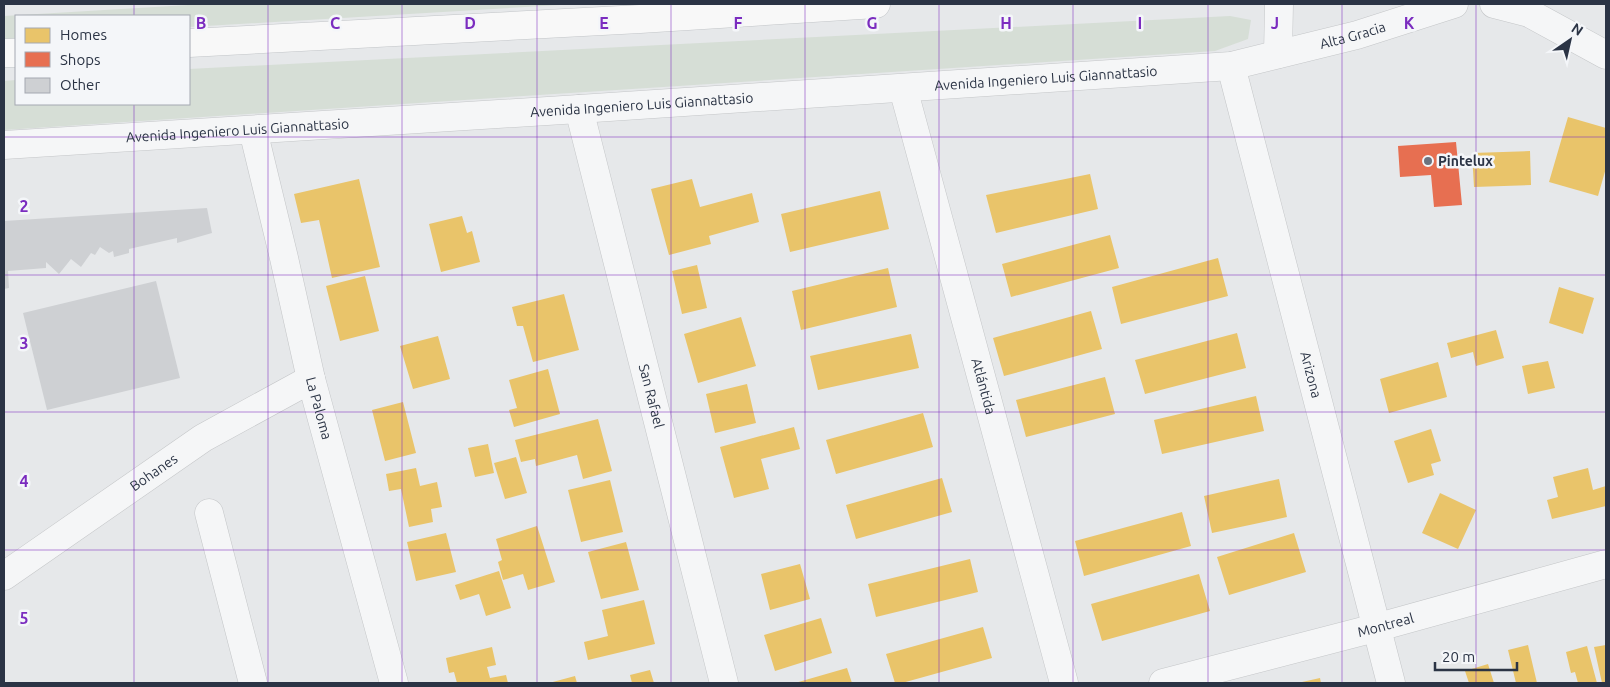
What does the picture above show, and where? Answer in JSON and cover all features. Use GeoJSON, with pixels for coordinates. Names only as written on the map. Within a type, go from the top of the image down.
{"type":"FeatureCollection","features":[{"type":"Feature","properties":{"kind":"main road"},"geometry":{"type":"LineString","coordinates":[[190,43],[640,19],[876,4]]}},
{"type":"Feature","properties":{"kind":"street"},"geometry":{"type":"LineString","coordinates":[[1278,4],[1278,54]]}},
{"type":"Feature","properties":{"kind":"street","name":"Alta Gracia"},"geometry":{"type":"LineString","coordinates":[[1278,54],[1357,35],[1454,4]]}},
{"type":"Feature","properties":{"kind":"street"},"geometry":{"type":"LineString","coordinates":[[1494,4],[1529,14],[1606,55]]}},
{"type":"Feature","properties":{"kind":"street","name":"Avenida Ingeniero Luis Giannattasio"},"geometry":{"type":"LineString","coordinates":[[4,145],[1231,66],[1278,54]]}},
{"type":"Feature","properties":{"kind":"street","name":"Arizona"},"geometry":{"type":"LineString","coordinates":[[1231,66],[1375,628],[1391,683]]}},
{"type":"Feature","properties":{"kind":"street","name":"Atlántida"},"geometry":{"type":"LineString","coordinates":[[903,88],[1064,683]]}},
{"type":"Feature","properties":{"kind":"street","name":"San Rafael"},"geometry":{"type":"LineString","coordinates":[[579,109],[724,683]]}},
{"type":"Feature","properties":{"kind":"street","name":"La Paloma"},"geometry":{"type":"LineString","coordinates":[[253,130],[311,379],[394,683]]}},
{"type":"Feature","properties":{"kind":"street","name":"Bohanes"},"geometry":{"type":"LineString","coordinates":[[4,576],[203,438],[311,379]]}},
{"type":"Feature","properties":{"kind":"street"},"geometry":{"type":"LineString","coordinates":[[209,513],[253,683]]}},
{"type":"Feature","properties":{"kind":"street","name":"Montreal"},"geometry":{"type":"LineString","coordinates":[[1163,683],[1375,628],[1606,564]]}},
{"type":"Feature","properties":{"kind":"shaded area"},"geometry":{"type":"Polygon","coordinates":[[[205,4],[577,4],[190,27],[190,15],[21,15],[205,4]]]}},
{"type":"Feature","properties":{"kind":"shaded area"},"geometry":{"type":"Polygon","coordinates":[[[15,15],[15,38],[4,39],[4,16],[15,15]]]}},
{"type":"Feature","properties":{"kind":"shaded area"},"geometry":{"type":"Polygon","coordinates":[[[1230,16],[1251,20],[1248,39],[1215,51],[4,130],[4,81],[15,80],[15,105],[190,105],[190,69],[1230,16]]]}},
{"type":"Feature","properties":{"kind":"building: Homes"},"geometry":{"type":"Polygon","coordinates":[[[1568,117],[1606,128],[1606,168],[1598,196],[1549,182],[1568,117]]]}},
{"type":"Feature","properties":{"kind":"building: Homes"},"geometry":{"type":"Polygon","coordinates":[[[1530,151],[1531,185],[1474,187],[1472,153],[1530,151]]]}},
{"type":"Feature","properties":{"kind":"building: Homes"},"geometry":{"type":"Polygon","coordinates":[[[1090,174],[1098,209],[996,233],[986,195],[1090,174]]]}},
{"type":"Feature","properties":{"kind":"building: Homes"},"geometry":{"type":"Polygon","coordinates":[[[359,179],[380,267],[332,278],[319,220],[301,223],[294,194],[359,179]]]}},
{"type":"Feature","properties":{"kind":"building: Homes"},"geometry":{"type":"Polygon","coordinates":[[[692,179],[700,207],[752,193],[759,222],[709,236],[711,244],[669,255],[651,189],[692,179]]]}},
{"type":"Feature","properties":{"kind":"building: Homes"},"geometry":{"type":"Polygon","coordinates":[[[880,191],[889,229],[790,252],[781,214],[880,191]]]}},
{"type":"Feature","properties":{"kind":"building: Homes"},"geometry":{"type":"Polygon","coordinates":[[[462,216],[467,233],[472,231],[480,262],[441,272],[429,224],[462,216]]]}},
{"type":"Feature","properties":{"kind":"building: Homes"},"geometry":{"type":"Polygon","coordinates":[[[1110,235],[1119,268],[1011,297],[1002,264],[1110,235]]]}},
{"type":"Feature","properties":{"kind":"building: Homes"},"geometry":{"type":"Polygon","coordinates":[[[1218,258],[1228,296],[1121,324],[1112,287],[1218,258]]]}},
{"type":"Feature","properties":{"kind":"building: Homes"},"geometry":{"type":"Polygon","coordinates":[[[697,265],[707,308],[682,314],[672,271],[697,265]]]}},
{"type":"Feature","properties":{"kind":"building: Homes"},"geometry":{"type":"Polygon","coordinates":[[[888,268],[897,307],[801,330],[792,291],[888,268]]]}},
{"type":"Feature","properties":{"kind":"building: Homes"},"geometry":{"type":"Polygon","coordinates":[[[365,276],[379,331],[340,341],[326,286],[365,276]]]}},
{"type":"Feature","properties":{"kind":"building: Homes"},"geometry":{"type":"Polygon","coordinates":[[[1559,287],[1594,298],[1583,334],[1549,323],[1559,287]]]}},
{"type":"Feature","properties":{"kind":"building: Homes"},"geometry":{"type":"Polygon","coordinates":[[[564,294],[579,350],[533,362],[523,326],[517,326],[512,307],[564,294]]]}},
{"type":"Feature","properties":{"kind":"building: Homes"},"geometry":{"type":"Polygon","coordinates":[[[1091,311],[1102,349],[1004,376],[993,338],[1091,311]]]}},
{"type":"Feature","properties":{"kind":"building: Homes"},"geometry":{"type":"Polygon","coordinates":[[[741,317],[756,366],[698,383],[684,334],[741,317]]]}},
{"type":"Feature","properties":{"kind":"building: Homes"},"geometry":{"type":"Polygon","coordinates":[[[1496,330],[1504,358],[1476,366],[1473,352],[1451,358],[1447,343],[1496,330]]]}},
{"type":"Feature","properties":{"kind":"building: Homes"},"geometry":{"type":"Polygon","coordinates":[[[1237,333],[1246,368],[1145,394],[1135,360],[1237,333]]]}},
{"type":"Feature","properties":{"kind":"building: Homes"},"geometry":{"type":"Polygon","coordinates":[[[911,334],[919,368],[818,390],[810,356],[911,334]]]}},
{"type":"Feature","properties":{"kind":"building: Homes"},"geometry":{"type":"Polygon","coordinates":[[[438,336],[450,379],[413,389],[400,346],[438,336]]]}},
{"type":"Feature","properties":{"kind":"building: Homes"},"geometry":{"type":"Polygon","coordinates":[[[1548,361],[1555,388],[1528,394],[1522,366],[1548,361]]]}},
{"type":"Feature","properties":{"kind":"building: Homes"},"geometry":{"type":"Polygon","coordinates":[[[1438,362],[1447,397],[1389,413],[1380,379],[1438,362]]]}},
{"type":"Feature","properties":{"kind":"building: Homes"},"geometry":{"type":"Polygon","coordinates":[[[548,369],[560,414],[514,427],[509,410],[517,408],[509,380],[548,369]]]}},
{"type":"Feature","properties":{"kind":"building: Homes"},"geometry":{"type":"Polygon","coordinates":[[[1105,377],[1115,414],[1026,437],[1016,400],[1105,377]]]}},
{"type":"Feature","properties":{"kind":"building: Homes"},"geometry":{"type":"Polygon","coordinates":[[[747,384],[756,423],[715,433],[706,394],[747,384]]]}},
{"type":"Feature","properties":{"kind":"building: Homes"},"geometry":{"type":"Polygon","coordinates":[[[1256,396],[1264,431],[1162,454],[1154,420],[1256,396]]]}},
{"type":"Feature","properties":{"kind":"building: Homes"},"geometry":{"type":"Polygon","coordinates":[[[403,402],[416,453],[385,461],[372,410],[403,402]]]}},
{"type":"Feature","properties":{"kind":"building: Homes"},"geometry":{"type":"Polygon","coordinates":[[[923,413],[933,447],[836,474],[826,440],[923,413]]]}},
{"type":"Feature","properties":{"kind":"building: Homes"},"geometry":{"type":"Polygon","coordinates":[[[598,419],[612,471],[583,479],[577,455],[536,466],[535,459],[521,462],[515,440],[598,419]]]}},
{"type":"Feature","properties":{"kind":"building: Homes"},"geometry":{"type":"Polygon","coordinates":[[[794,427],[800,449],[761,459],[769,489],[734,498],[720,447],[794,427]]]}},
{"type":"Feature","properties":{"kind":"building: Homes"},"geometry":{"type":"Polygon","coordinates":[[[1431,429],[1441,461],[1431,464],[1434,475],[1408,483],[1394,441],[1431,429]]]}},
{"type":"Feature","properties":{"kind":"building: Homes"},"geometry":{"type":"Polygon","coordinates":[[[488,444],[494,473],[475,477],[468,448],[488,444]]]}},
{"type":"Feature","properties":{"kind":"building: Homes"},"geometry":{"type":"Polygon","coordinates":[[[516,457],[527,493],[505,499],[494,463],[516,457]]]}},
{"type":"Feature","properties":{"kind":"building: Homes"},"geometry":{"type":"Polygon","coordinates":[[[416,468],[420,486],[437,482],[442,507],[431,509],[433,522],[409,527],[401,489],[389,491],[386,474],[416,468]]]}},
{"type":"Feature","properties":{"kind":"building: Homes"},"geometry":{"type":"Polygon","coordinates":[[[1588,468],[1593,490],[1606,486],[1606,506],[1552,519],[1547,500],[1558,497],[1553,477],[1588,468]]]}},
{"type":"Feature","properties":{"kind":"building: Homes"},"geometry":{"type":"Polygon","coordinates":[[[942,478],[952,512],[856,539],[846,505],[942,478]]]}},
{"type":"Feature","properties":{"kind":"building: Homes"},"geometry":{"type":"Polygon","coordinates":[[[1279,479],[1287,517],[1212,533],[1204,496],[1279,479]]]}},
{"type":"Feature","properties":{"kind":"building: Homes"},"geometry":{"type":"Polygon","coordinates":[[[610,480],[623,532],[581,542],[568,490],[610,480]]]}},
{"type":"Feature","properties":{"kind":"building: Homes"},"geometry":{"type":"Polygon","coordinates":[[[1440,493],[1476,510],[1458,549],[1422,533],[1440,493]]]}},
{"type":"Feature","properties":{"kind":"building: Homes"},"geometry":{"type":"Polygon","coordinates":[[[1182,512],[1191,546],[1084,576],[1075,541],[1182,512]]]}},
{"type":"Feature","properties":{"kind":"building: Homes"},"geometry":{"type":"Polygon","coordinates":[[[537,526],[555,582],[528,590],[523,574],[503,580],[498,562],[502,560],[496,539],[537,526]]]}},
{"type":"Feature","properties":{"kind":"building: Homes"},"geometry":{"type":"Polygon","coordinates":[[[446,533],[456,572],[416,581],[407,542],[446,533]]]}},
{"type":"Feature","properties":{"kind":"building: Homes"},"geometry":{"type":"Polygon","coordinates":[[[1294,533],[1306,572],[1229,595],[1217,557],[1294,533]]]}},
{"type":"Feature","properties":{"kind":"building: Homes"},"geometry":{"type":"Polygon","coordinates":[[[626,542],[639,590],[601,599],[588,552],[626,542]]]}},
{"type":"Feature","properties":{"kind":"building: Homes"},"geometry":{"type":"Polygon","coordinates":[[[970,559],[978,592],[876,617],[868,584],[970,559]]]}},
{"type":"Feature","properties":{"kind":"building: Homes"},"geometry":{"type":"Polygon","coordinates":[[[800,564],[810,599],[770,610],[761,574],[800,564]]]}},
{"type":"Feature","properties":{"kind":"building: Homes"},"geometry":{"type":"Polygon","coordinates":[[[499,571],[511,608],[486,616],[479,594],[460,600],[455,585],[499,571]]]}},
{"type":"Feature","properties":{"kind":"building: Homes"},"geometry":{"type":"Polygon","coordinates":[[[1199,574],[1210,611],[1102,641],[1091,604],[1199,574]]]}},
{"type":"Feature","properties":{"kind":"building: Homes"},"geometry":{"type":"Polygon","coordinates":[[[644,600],[655,644],[588,660],[584,642],[608,636],[602,610],[644,600]]]}},
{"type":"Feature","properties":{"kind":"building: Homes"},"geometry":{"type":"Polygon","coordinates":[[[821,618],[832,653],[775,671],[764,635],[821,618]]]}},
{"type":"Feature","properties":{"kind":"building: Homes"},"geometry":{"type":"Polygon","coordinates":[[[983,627],[992,658],[902,683],[895,683],[886,654],[983,627]]]}},
{"type":"Feature","properties":{"kind":"building: Homes"},"geometry":{"type":"Polygon","coordinates":[[[1528,645],[1537,683],[1516,683],[1508,650],[1528,645]]]}},
{"type":"Feature","properties":{"kind":"building: Homes"},"geometry":{"type":"Polygon","coordinates":[[[1606,645],[1606,683],[1602,683],[1594,647],[1606,645]]]}},
{"type":"Feature","properties":{"kind":"building: Homes"},"geometry":{"type":"Polygon","coordinates":[[[1587,646],[1597,683],[1578,683],[1575,672],[1571,673],[1566,652],[1587,646]]]}},
{"type":"Feature","properties":{"kind":"building: Homes"},"geometry":{"type":"Polygon","coordinates":[[[492,647],[496,665],[487,667],[490,678],[506,675],[508,683],[457,683],[454,672],[449,673],[446,658],[492,647]]]}},
{"type":"Feature","properties":{"kind":"building: Homes"},"geometry":{"type":"Polygon","coordinates":[[[1488,664],[1494,683],[1469,683],[1465,671],[1488,664]]]}},
{"type":"Feature","properties":{"kind":"building: Homes"},"geometry":{"type":"Polygon","coordinates":[[[847,668],[852,683],[795,683],[847,668]]]}},
{"type":"Feature","properties":{"kind":"building: Homes"},"geometry":{"type":"Polygon","coordinates":[[[650,670],[654,683],[632,683],[630,675],[650,670]]]}},
{"type":"Feature","properties":{"kind":"building: Homes"},"geometry":{"type":"Polygon","coordinates":[[[575,676],[577,683],[549,683],[575,676]]]}},
{"type":"Feature","properties":{"kind":"building: Homes"},"geometry":{"type":"Polygon","coordinates":[[[1320,678],[1321,683],[1302,683],[1302,682],[1320,678]]]}},
{"type":"Feature","properties":{"kind":"building: Shops","name":"Pintelux"},"geometry":{"type":"Polygon","coordinates":[[[1456,142],[1462,205],[1434,207],[1431,175],[1400,177],[1398,146],[1456,142]]]}},
{"type":"Feature","properties":{"kind":"building: Other"},"geometry":{"type":"Polygon","coordinates":[[[207,208],[212,233],[177,243],[177,238],[129,249],[129,253],[114,257],[113,251],[109,253],[100,247],[95,255],[91,253],[81,267],[71,259],[59,274],[46,262],[46,268],[8,271],[9,288],[4,289],[4,221],[207,208]]]}},
{"type":"Feature","properties":{"kind":"building: Other"},"geometry":{"type":"Polygon","coordinates":[[[156,281],[180,378],[47,410],[23,313],[156,281]]]}},
{"type":"Feature","properties":{"kind":"place","name":"Pintelux"},"geometry":{"type":"Point","coordinates":[1428,161]}}]}
